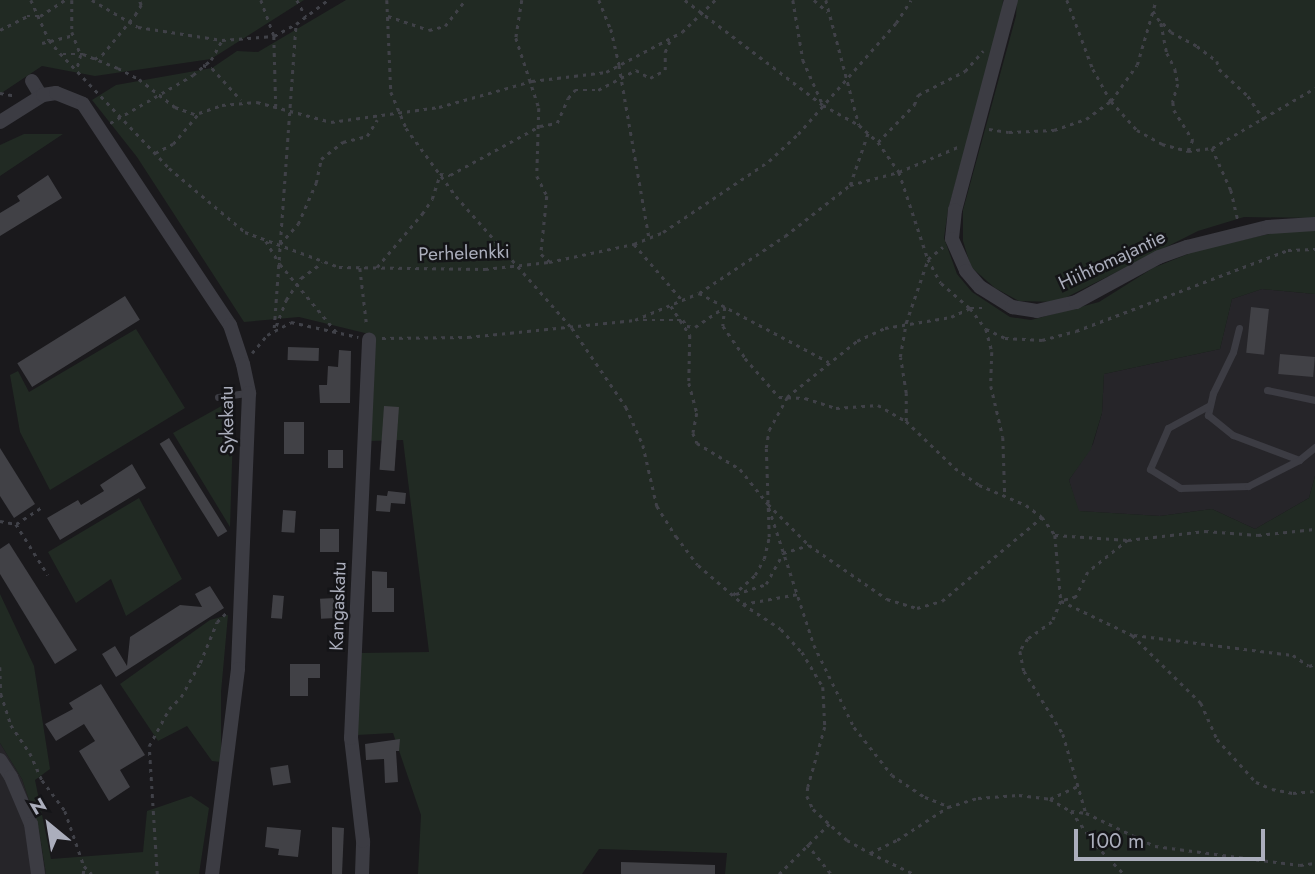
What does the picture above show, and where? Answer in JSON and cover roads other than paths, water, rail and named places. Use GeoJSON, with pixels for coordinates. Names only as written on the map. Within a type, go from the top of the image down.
{"type":"FeatureCollection","features":[{"type":"Feature","properties":{"kind":"street","name":"Hiihtomajantie"},"geometry":{"type":"LineString","coordinates":[[1011,0],[955,210],[952,239],[966,271],[980,287],[1013,307],[1037,311],[1076,302],[1158,257],[1268,227],[1315,224]]}},
{"type":"Feature","properties":{"kind":"street"},"geometry":{"type":"LineString","coordinates":[[0,121],[41,96],[32,81]]}},
{"type":"Feature","properties":{"kind":"street","name":"Sykekatu"},"geometry":{"type":"LineString","coordinates":[[41,96],[57,93],[68,96],[83,104],[92,115],[230,325],[243,364],[249,393],[238,669],[212,874]]}},
{"type":"Feature","properties":{"kind":"street","name":"Kangaskatu"},"geometry":{"type":"LineString","coordinates":[[362,874],[363,841],[351,738],[369,339]]}},
{"type":"Feature","properties":{"kind":"street"},"geometry":{"type":"LineString","coordinates":[[0,760],[16,786],[32,824],[38,874]]}},
{"type":"Feature","properties":{"kind":"lane"},"geometry":{"type":"LineString","coordinates":[[1239,328],[1233,352],[1208,415],[1233,435],[1299,460]]}},
{"type":"Feature","properties":{"kind":"lane"},"geometry":{"type":"LineString","coordinates":[[1267,390],[1315,400]]}},
{"type":"Feature","properties":{"kind":"lane"},"geometry":{"type":"LineString","coordinates":[[218,397],[249,393]]}},
{"type":"Feature","properties":{"kind":"lane"},"geometry":{"type":"LineString","coordinates":[[1210,405],[1168,428],[1150,469],[1180,488],[1248,486],[1299,460],[1315,447]]}}]}
